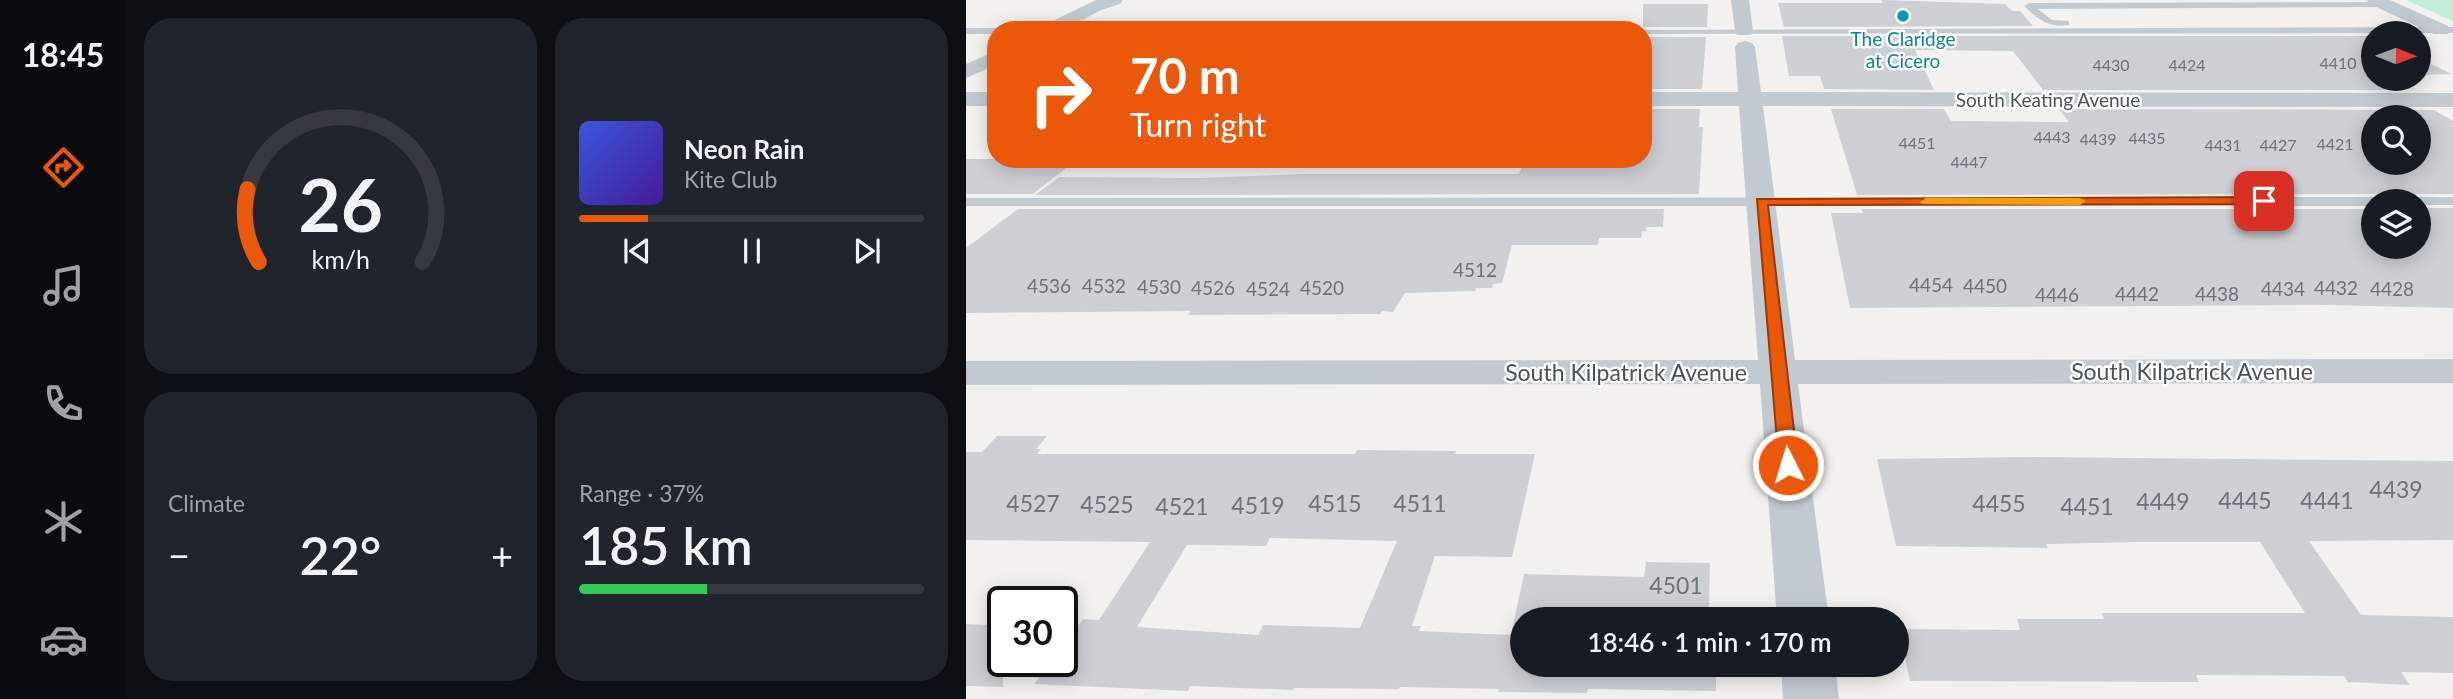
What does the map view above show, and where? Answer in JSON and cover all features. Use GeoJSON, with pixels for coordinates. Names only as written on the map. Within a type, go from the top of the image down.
{"type":"FeatureCollection","features":[{"type":"Feature","properties":{"kind":"street"},"geometry":{"type":"LineString","coordinates":[[1065,21],[1098,3],[1114,0]]}},
{"type":"Feature","properties":{"kind":"street"},"geometry":{"type":"LineString","coordinates":[[1740,0],[1802,607]]}},
{"type":"Feature","properties":{"kind":"street"},"geometry":{"type":"LineString","coordinates":[[2381,2],[2440,28]]}},
{"type":"Feature","properties":{"kind":"street"},"geometry":{"type":"LineString","coordinates":[[966,72],[987,62]]}},
{"type":"Feature","properties":{"kind":"street"},"geometry":{"type":"LineString","coordinates":[[966,99],[987,99]]}},
{"type":"Feature","properties":{"kind":"street","name":"South Keating Avenue"},"geometry":{"type":"LineString","coordinates":[[1652,99],[2453,100]]}},
{"type":"Feature","properties":{"kind":"street","name":"South Kilpatrick Avenue"},"geometry":{"type":"LineString","coordinates":[[966,373],[2453,371]]}},
{"type":"Feature","properties":{"kind":"street"},"geometry":{"type":"LineString","coordinates":[[1809,677],[1811,699]]}},
{"type":"Feature","properties":{"kind":"lane"},"geometry":{"type":"LineString","coordinates":[[2381,2],[2029,6],[2050,23],[2217,23],[2440,28]]}},
{"type":"Feature","properties":{"kind":"lane"},"geometry":{"type":"LineString","coordinates":[[2190,5],[2217,23]]}},
{"type":"Feature","properties":{"kind":"lane"},"geometry":{"type":"LineString","coordinates":[[1652,32],[1744,38],[2440,28]]}},
{"type":"Feature","properties":{"kind":"lane"},"geometry":{"type":"LineString","coordinates":[[966,31],[987,31]]}},
{"type":"Feature","properties":{"kind":"lane"},"geometry":{"type":"LineString","coordinates":[[966,202],[2453,201]]}},
{"type":"Feature","properties":{"kind":"green space"},"geometry":{"type":"Polygon","coordinates":[[[2406,0],[2453,0],[2453,21],[2406,0]]]}},
{"type":"Feature","properties":{"kind":"building","name":"The Claridge at Cicero"},"geometry":{"type":"Polygon","coordinates":[[[1881,0],[2005,4],[2012,11],[2020,11],[2033,26],[1784,27],[1778,3],[1883,3],[1881,0]]]}},
{"type":"Feature","properties":{"kind":"building"},"geometry":{"type":"Polygon","coordinates":[[[1643,4],[1708,4],[1707,27],[1652,27],[1652,21],[1643,21],[1643,4]]]}},
{"type":"Feature","properties":{"kind":"building"},"geometry":{"type":"Polygon","coordinates":[[[1782,36],[2361,36],[2361,90],[2043,90],[2013,51],[1915,50],[1934,90],[1824,89],[1820,76],[1789,76],[1782,36]]]}},
{"type":"Feature","properties":{"kind":"building"},"geometry":{"type":"Polygon","coordinates":[[[1652,37],[1706,37],[1702,89],[1652,89],[1652,37]]]}},
{"type":"Feature","properties":{"kind":"building"},"geometry":{"type":"Polygon","coordinates":[[[2431,64],[2452,74],[2431,75],[2431,64]]]}},
{"type":"Feature","properties":{"kind":"building"},"geometry":{"type":"Polygon","coordinates":[[[1652,109],[1700,109],[1699,127],[1703,127],[1699,194],[1035,195],[1059,177],[1519,174],[1521,168],[1652,168],[1652,109]]]}},
{"type":"Feature","properties":{"kind":"building"},"geometry":{"type":"Polygon","coordinates":[[[1831,109],[1944,109],[1951,121],[2069,122],[2059,109],[2361,110],[2361,175],[2431,175],[2431,110],[2453,121],[2453,194],[2431,194],[2431,189],[2361,189],[2361,194],[1857,195],[1831,109]]]}},
{"type":"Feature","properties":{"kind":"building"},"geometry":{"type":"Polygon","coordinates":[[[966,159],[987,159],[987,168],[1066,168],[1033,194],[966,194],[966,159]]]}},
{"type":"Feature","properties":{"kind":"building"},"geometry":{"type":"Polygon","coordinates":[[[2431,208],[2453,208],[2453,308],[2325,305],[1850,308],[1831,213],[1863,213],[1861,209],[2361,209],[2361,259],[2431,259],[2431,208]]]}},
{"type":"Feature","properties":{"kind":"building"},"geometry":{"type":"Polygon","coordinates":[[[1018,209],[1664,209],[1663,227],[1647,227],[1646,231],[1642,231],[1641,238],[1599,238],[1598,245],[1512,245],[1502,283],[1493,284],[1492,288],[1476,288],[1475,291],[1405,293],[1393,312],[1382,311],[1380,314],[1188,315],[1191,311],[966,313],[966,248],[1018,209]]]}},
{"type":"Feature","properties":{"kind":"building"},"geometry":{"type":"Polygon","coordinates":[[[997,436],[1047,436],[1036,449],[1041,449],[1037,454],[1355,454],[1357,450],[1535,454],[1512,557],[1435,556],[1412,626],[1421,626],[1419,631],[1510,635],[1510,677],[1716,677],[1716,691],[1588,689],[1587,693],[1400,687],[1293,690],[1190,686],[1188,691],[1034,684],[1039,677],[1078,677],[1078,626],[1083,619],[1099,620],[1150,542],[966,540],[966,452],[982,452],[997,436]],[[1270,538],[1266,546],[1187,545],[1137,627],[1258,635],[1263,625],[1360,628],[1397,541],[1270,538]]]}},
{"type":"Feature","properties":{"kind":"building"},"geometry":{"type":"Polygon","coordinates":[[[2034,457],[2453,461],[2453,540],[2309,541],[2361,615],[2453,617],[2453,673],[2401,672],[2410,685],[2348,682],[2344,676],[2196,675],[2199,682],[1910,681],[1909,629],[2020,630],[2017,619],[2104,619],[2102,613],[2305,613],[2260,542],[2046,544],[2048,548],[1896,546],[1877,459],[2034,457]]]}},
{"type":"Feature","properties":{"kind":"building"},"geometry":{"type":"Polygon","coordinates":[[[1646,562],[1710,563],[1709,607],[1517,607],[1524,574],[1644,577],[1646,562]]]}},
{"type":"Feature","properties":{"kind":"building"},"geometry":{"type":"Polygon","coordinates":[[[966,624],[987,625],[987,677],[1003,677],[1003,687],[966,686],[966,624]]]}},
{"type":"Feature","properties":{"kind":"slow traffic"},"geometry":{"type":"LineString","coordinates":[[1926,202],[2080,201]]}},
{"type":"Feature","properties":{"kind":"place","name":"The Claridge at Cicero"},"geometry":{"type":"Point","coordinates":[1903,16]}},
{"type":"Feature","properties":{"kind":"route"},"geometry":{"type":"LineString","coordinates":[[1788,465],[1761,202],[2264,201]]}}]}
